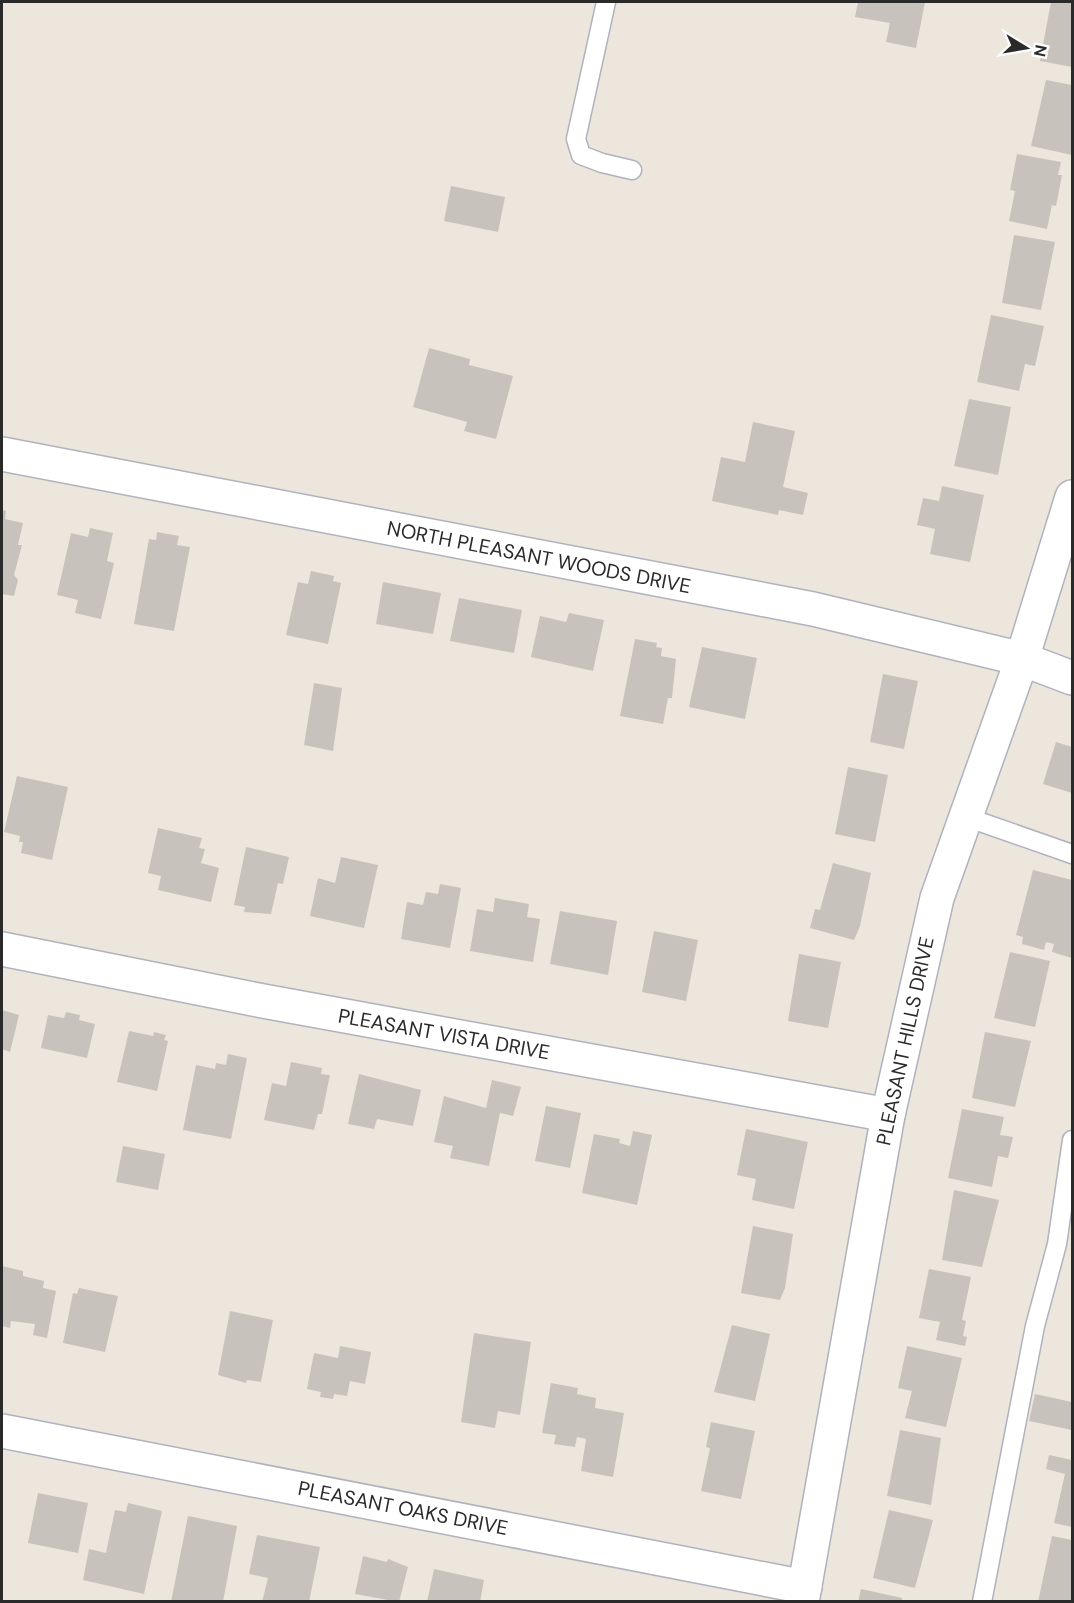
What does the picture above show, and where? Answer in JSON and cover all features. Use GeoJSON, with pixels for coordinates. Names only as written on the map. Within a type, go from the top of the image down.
{"type":"FeatureCollection","features":[{"type":"Feature","properties":{"kind":"street","name":"NORTH PLEASANT WOODS DRIVE"},"geometry":{"type":"LineString","coordinates":[[2,454],[813,609],[1022,659],[1072,678]]}},
{"type":"Feature","properties":{"kind":"street","name":"PLEASANT HILLS DRIVE"},"geometry":{"type":"LineString","coordinates":[[803,1594],[888,1115],[937,898],[1022,659],[1072,497]]}},
{"type":"Feature","properties":{"kind":"street","name":"PLEASANT VISTA DRIVE"},"geometry":{"type":"LineString","coordinates":[[2,949],[263,1001],[888,1115]]}},
{"type":"Feature","properties":{"kind":"street","name":"PLEASANT OAKS DRIVE"},"geometry":{"type":"LineString","coordinates":[[2,1431],[803,1594]]}},
{"type":"Feature","properties":{"kind":"lane"},"geometry":{"type":"LineString","coordinates":[[606,2],[576,139],[581,155],[632,170]]}},
{"type":"Feature","properties":{"kind":"lane"},"geometry":{"type":"LineString","coordinates":[[966,817],[1072,854]]}},
{"type":"Feature","properties":{"kind":"lane"},"geometry":{"type":"LineString","coordinates":[[982,1602],[1035,1326],[1057,1244],[1072,1140]]}},
{"type":"Feature","properties":{"kind":"building"},"geometry":{"type":"Polygon","coordinates":[[[858,2],[925,2],[916,48],[886,42],[890,23],[855,17],[858,2]]]}},
{"type":"Feature","properties":{"kind":"building"},"geometry":{"type":"Polygon","coordinates":[[[1051,2],[1072,2],[1072,67],[1040,61],[1051,2]]]}},
{"type":"Feature","properties":{"kind":"building"},"geometry":{"type":"Polygon","coordinates":[[[1046,80],[1072,85],[1072,155],[1031,146],[1046,80]]]}},
{"type":"Feature","properties":{"kind":"building"},"geometry":{"type":"Polygon","coordinates":[[[1017,154],[1061,162],[1058,175],[1062,175],[1056,206],[1052,205],[1047,229],[1009,221],[1015,191],[1010,190],[1017,154]]]}},
{"type":"Feature","properties":{"kind":"building"},"geometry":{"type":"Polygon","coordinates":[[[451,186],[505,197],[498,232],[444,221],[451,186]]]}},
{"type":"Feature","properties":{"kind":"building"},"geometry":{"type":"Polygon","coordinates":[[[1014,235],[1055,242],[1041,310],[1002,303],[1014,235]]]}},
{"type":"Feature","properties":{"kind":"building"},"geometry":{"type":"Polygon","coordinates":[[[991,315],[1044,326],[1035,366],[1025,364],[1019,391],[977,382],[991,315]]]}},
{"type":"Feature","properties":{"kind":"building"},"geometry":{"type":"Polygon","coordinates":[[[429,348],[470,359],[469,365],[513,376],[496,439],[464,431],[467,422],[413,407],[429,348]]]}},
{"type":"Feature","properties":{"kind":"building"},"geometry":{"type":"Polygon","coordinates":[[[969,399],[1011,407],[998,475],[954,466],[969,399]]]}},
{"type":"Feature","properties":{"kind":"building"},"geometry":{"type":"Polygon","coordinates":[[[753,422],[795,431],[783,487],[808,493],[803,515],[779,510],[778,515],[712,501],[721,457],[745,462],[753,422]]]}},
{"type":"Feature","properties":{"kind":"building"},"geometry":{"type":"Polygon","coordinates":[[[942,486],[984,495],[970,562],[930,554],[935,529],[917,525],[923,498],[939,501],[942,486]]]}},
{"type":"Feature","properties":{"kind":"building"},"geometry":{"type":"Polygon","coordinates":[[[2,510],[6,511],[5,519],[23,523],[18,545],[22,545],[14,575],[18,580],[14,596],[2,594],[2,510]]]}},
{"type":"Feature","properties":{"kind":"building"},"geometry":{"type":"Polygon","coordinates":[[[90,528],[113,533],[107,561],[114,563],[101,619],[75,613],[78,600],[57,595],[71,533],[88,537],[90,528]]]}},
{"type":"Feature","properties":{"kind":"building"},"geometry":{"type":"Polygon","coordinates":[[[157,532],[179,536],[177,545],[190,547],[174,631],[134,624],[149,539],[156,540],[157,532]]]}},
{"type":"Feature","properties":{"kind":"building"},"geometry":{"type":"Polygon","coordinates":[[[311,571],[334,576],[333,581],[341,583],[328,644],[286,635],[298,582],[308,584],[311,571]]]}},
{"type":"Feature","properties":{"kind":"building"},"geometry":{"type":"Polygon","coordinates":[[[383,582],[441,593],[433,634],[376,624],[383,582]]]}},
{"type":"Feature","properties":{"kind":"building"},"geometry":{"type":"Polygon","coordinates":[[[459,598],[522,610],[514,653],[450,641],[459,598]]]}},
{"type":"Feature","properties":{"kind":"building"},"geometry":{"type":"Polygon","coordinates":[[[569,613],[604,620],[593,671],[531,657],[540,616],[566,622],[569,613]]]}},
{"type":"Feature","properties":{"kind":"building"},"geometry":{"type":"Polygon","coordinates":[[[635,639],[657,643],[656,647],[662,648],[661,656],[676,659],[672,698],[668,698],[663,724],[620,716],[635,639]]]}},
{"type":"Feature","properties":{"kind":"building"},"geometry":{"type":"Polygon","coordinates":[[[702,647],[757,658],[745,719],[689,707],[702,647]]]}},
{"type":"Feature","properties":{"kind":"building"},"geometry":{"type":"Polygon","coordinates":[[[883,674],[918,681],[904,749],[870,742],[883,674]]]}},
{"type":"Feature","properties":{"kind":"building"},"geometry":{"type":"Polygon","coordinates":[[[314,683],[342,688],[333,751],[304,745],[314,683]]]}},
{"type":"Feature","properties":{"kind":"building"},"geometry":{"type":"Polygon","coordinates":[[[1056,742],[1072,747],[1072,793],[1043,784],[1056,742]]]}},
{"type":"Feature","properties":{"kind":"building"},"geometry":{"type":"Polygon","coordinates":[[[848,767],[888,775],[875,842],[835,834],[848,767]]]}},
{"type":"Feature","properties":{"kind":"building"},"geometry":{"type":"Polygon","coordinates":[[[17,776],[68,787],[52,860],[21,853],[23,842],[19,842],[20,836],[4,832],[17,776]]]}},
{"type":"Feature","properties":{"kind":"building"},"geometry":{"type":"Polygon","coordinates":[[[158,828],[202,838],[199,848],[205,849],[201,863],[219,868],[211,902],[158,890],[161,876],[148,873],[158,828]]]}},
{"type":"Feature","properties":{"kind":"building"},"geometry":{"type":"Polygon","coordinates":[[[246,847],[289,857],[283,884],[278,883],[271,914],[244,912],[245,907],[234,905],[246,847]]]}},
{"type":"Feature","properties":{"kind":"building"},"geometry":{"type":"Polygon","coordinates":[[[341,857],[378,865],[364,928],[310,916],[318,878],[335,883],[341,857]]]}},
{"type":"Feature","properties":{"kind":"building"},"geometry":{"type":"Polygon","coordinates":[[[833,863],[871,873],[860,926],[854,940],[810,928],[815,909],[820,910],[833,863]]]}},
{"type":"Feature","properties":{"kind":"building"},"geometry":{"type":"Polygon","coordinates":[[[1033,870],[1072,880],[1072,958],[1052,952],[1054,944],[1046,942],[1044,950],[1022,944],[1023,937],[1016,935],[1033,870]]]}},
{"type":"Feature","properties":{"kind":"building"},"geometry":{"type":"Polygon","coordinates":[[[440,884],[461,888],[450,948],[401,939],[407,902],[423,905],[426,892],[438,894],[440,884]]]}},
{"type":"Feature","properties":{"kind":"building"},"geometry":{"type":"Polygon","coordinates":[[[495,898],[529,904],[527,917],[540,919],[533,962],[470,951],[477,909],[493,912],[495,898]]]}},
{"type":"Feature","properties":{"kind":"building"},"geometry":{"type":"Polygon","coordinates":[[[560,911],[617,921],[608,975],[550,964],[560,911]]]}},
{"type":"Feature","properties":{"kind":"building"},"geometry":{"type":"Polygon","coordinates":[[[654,931],[698,940],[686,1001],[642,992],[654,931]]]}},
{"type":"Feature","properties":{"kind":"building"},"geometry":{"type":"Polygon","coordinates":[[[1010,952],[1050,961],[1035,1027],[994,1018],[1010,952]]]}},
{"type":"Feature","properties":{"kind":"building"},"geometry":{"type":"Polygon","coordinates":[[[799,954],[841,962],[828,1028],[788,1021],[799,954]]]}},
{"type":"Feature","properties":{"kind":"building"},"geometry":{"type":"Polygon","coordinates":[[[2,1010],[19,1015],[10,1052],[2,1049],[2,1010]]]}},
{"type":"Feature","properties":{"kind":"building"},"geometry":{"type":"Polygon","coordinates":[[[66,1012],[80,1015],[79,1020],[95,1024],[87,1058],[41,1048],[48,1015],[64,1018],[66,1012]]]}},
{"type":"Feature","properties":{"kind":"building"},"geometry":{"type":"Polygon","coordinates":[[[129,1031],[153,1036],[154,1032],[166,1035],[164,1040],[168,1041],[157,1091],[117,1082],[129,1031]]]}},
{"type":"Feature","properties":{"kind":"building"},"geometry":{"type":"Polygon","coordinates":[[[985,1032],[1031,1041],[1015,1107],[972,1098],[985,1032]]]}},
{"type":"Feature","properties":{"kind":"building"},"geometry":{"type":"Polygon","coordinates":[[[228,1054],[247,1058],[231,1139],[183,1130],[196,1065],[215,1069],[216,1063],[226,1065],[228,1054]]]}},
{"type":"Feature","properties":{"kind":"building"},"geometry":{"type":"Polygon","coordinates":[[[291,1062],[322,1068],[321,1074],[330,1075],[322,1114],[318,1114],[314,1130],[264,1120],[272,1083],[286,1086],[291,1062]]]}},
{"type":"Feature","properties":{"kind":"building"},"geometry":{"type":"Polygon","coordinates":[[[359,1074],[421,1090],[413,1126],[377,1119],[374,1129],[348,1124],[359,1074]]]}},
{"type":"Feature","properties":{"kind":"building"},"geometry":{"type":"Polygon","coordinates":[[[492,1080],[521,1087],[513,1116],[500,1113],[489,1166],[450,1158],[453,1146],[434,1142],[444,1096],[486,1108],[492,1080]]]}},
{"type":"Feature","properties":{"kind":"building"},"geometry":{"type":"Polygon","coordinates":[[[546,1106],[581,1113],[570,1168],[535,1161],[546,1106]]]}},
{"type":"Feature","properties":{"kind":"building"},"geometry":{"type":"Polygon","coordinates":[[[962,1109],[1004,1117],[1000,1135],[1013,1137],[1008,1158],[998,1156],[992,1187],[948,1178],[962,1109]]]}},
{"type":"Feature","properties":{"kind":"building"},"geometry":{"type":"Polygon","coordinates":[[[746,1129],[808,1142],[794,1209],[752,1200],[756,1179],[737,1175],[746,1129]]]}},
{"type":"Feature","properties":{"kind":"building"},"geometry":{"type":"Polygon","coordinates":[[[633,1131],[652,1135],[637,1205],[582,1193],[594,1134],[620,1139],[619,1143],[630,1146],[633,1131]]]}},
{"type":"Feature","properties":{"kind":"building"},"geometry":{"type":"Polygon","coordinates":[[[123,1146],[165,1154],[158,1190],[116,1182],[123,1146]]]}},
{"type":"Feature","properties":{"kind":"building"},"geometry":{"type":"Polygon","coordinates":[[[954,1190],[999,1200],[982,1267],[942,1260],[954,1190]]]}},
{"type":"Feature","properties":{"kind":"building"},"geometry":{"type":"Polygon","coordinates":[[[753,1226],[793,1234],[785,1288],[780,1300],[741,1293],[753,1226]]]}},
{"type":"Feature","properties":{"kind":"building"},"geometry":{"type":"Polygon","coordinates":[[[2,1266],[23,1271],[23,1276],[44,1281],[43,1288],[56,1291],[47,1338],[33,1335],[35,1324],[11,1321],[10,1328],[2,1326],[2,1266]]]}},
{"type":"Feature","properties":{"kind":"building"},"geometry":{"type":"Polygon","coordinates":[[[929,1269],[971,1277],[962,1320],[966,1321],[963,1336],[967,1337],[965,1346],[936,1340],[940,1322],[919,1318],[929,1269]]]}},
{"type":"Feature","properties":{"kind":"building"},"geometry":{"type":"Polygon","coordinates":[[[79,1288],[118,1296],[105,1352],[63,1343],[73,1293],[77,1294],[79,1288]]]}},
{"type":"Feature","properties":{"kind":"building"},"geometry":{"type":"Polygon","coordinates":[[[230,1311],[273,1320],[261,1382],[247,1380],[246,1383],[218,1375],[230,1311]]]}},
{"type":"Feature","properties":{"kind":"building"},"geometry":{"type":"Polygon","coordinates":[[[732,1325],[770,1334],[755,1401],[714,1392],[732,1325]]]}},
{"type":"Feature","properties":{"kind":"building"},"geometry":{"type":"Polygon","coordinates":[[[474,1333],[531,1342],[520,1415],[498,1411],[495,1428],[461,1422],[474,1333]]]}},
{"type":"Feature","properties":{"kind":"building"},"geometry":{"type":"Polygon","coordinates":[[[340,1346],[371,1352],[365,1384],[350,1381],[347,1396],[334,1394],[333,1399],[320,1397],[321,1392],[307,1389],[314,1353],[338,1358],[340,1346]]]}},
{"type":"Feature","properties":{"kind":"building"},"geometry":{"type":"Polygon","coordinates":[[[907,1346],[962,1358],[946,1427],[905,1418],[912,1391],[898,1388],[907,1346]]]}},
{"type":"Feature","properties":{"kind":"building"},"geometry":{"type":"Polygon","coordinates":[[[551,1383],[578,1388],[577,1394],[596,1398],[595,1408],[624,1413],[613,1477],[581,1471],[586,1439],[577,1437],[575,1447],[554,1444],[556,1435],[542,1433],[551,1383]]]}},
{"type":"Feature","properties":{"kind":"building"},"geometry":{"type":"Polygon","coordinates":[[[1035,1394],[1072,1402],[1072,1430],[1029,1421],[1035,1394]]]}},
{"type":"Feature","properties":{"kind":"building"},"geometry":{"type":"Polygon","coordinates":[[[711,1422],[755,1431],[741,1499],[701,1491],[710,1448],[706,1447],[711,1422]]]}},
{"type":"Feature","properties":{"kind":"building"},"geometry":{"type":"Polygon","coordinates":[[[900,1430],[941,1438],[931,1505],[887,1496],[900,1430]]]}},
{"type":"Feature","properties":{"kind":"building"},"geometry":{"type":"Polygon","coordinates":[[[1049,1455],[1072,1460],[1072,1527],[1054,1523],[1065,1474],[1046,1469],[1049,1455]]]}},
{"type":"Feature","properties":{"kind":"building"},"geometry":{"type":"Polygon","coordinates":[[[38,1493],[88,1503],[78,1553],[28,1543],[38,1493]]]}},
{"type":"Feature","properties":{"kind":"building"},"geometry":{"type":"Polygon","coordinates":[[[128,1503],[162,1511],[144,1594],[83,1580],[89,1549],[106,1553],[115,1510],[126,1512],[128,1503]]]}},
{"type":"Feature","properties":{"kind":"building"},"geometry":{"type":"Polygon","coordinates":[[[889,1510],[933,1520],[915,1588],[873,1578],[889,1510]]]}},
{"type":"Feature","properties":{"kind":"building"},"geometry":{"type":"Polygon","coordinates":[[[188,1516],[237,1526],[223,1602],[171,1602],[188,1516]]]}},
{"type":"Feature","properties":{"kind":"building"},"geometry":{"type":"Polygon","coordinates":[[[257,1535],[320,1547],[309,1602],[262,1602],[268,1578],[249,1574],[257,1535]]]}},
{"type":"Feature","properties":{"kind":"building"},"geometry":{"type":"Polygon","coordinates":[[[1052,1536],[1072,1540],[1072,1602],[1038,1602],[1052,1536]]]}},
{"type":"Feature","properties":{"kind":"building"},"geometry":{"type":"Polygon","coordinates":[[[363,1556],[387,1562],[388,1559],[408,1567],[399,1602],[355,1594],[363,1556]]]}},
{"type":"Feature","properties":{"kind":"building"},"geometry":{"type":"Polygon","coordinates":[[[434,1569],[484,1580],[480,1602],[427,1602],[434,1569]]]}},
{"type":"Feature","properties":{"kind":"building"},"geometry":{"type":"Polygon","coordinates":[[[861,1589],[902,1598],[902,1602],[858,1602],[861,1589]]]}}]}
